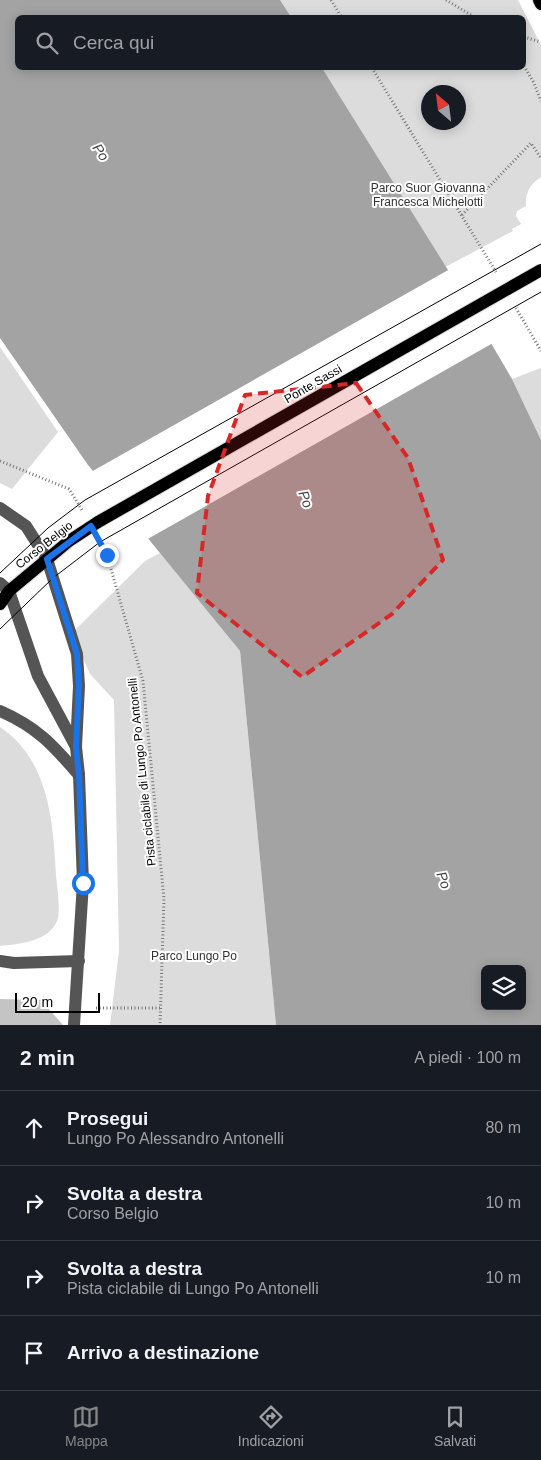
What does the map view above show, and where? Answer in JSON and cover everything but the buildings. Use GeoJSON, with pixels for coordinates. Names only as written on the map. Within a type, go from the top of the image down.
{"type":"FeatureCollection","features":[{"type":"Feature","properties":{"kind":"main road"},"geometry":{"type":"LineString","coordinates":[[539,0],[541,4]]}},
{"type":"Feature","properties":{"kind":"main road","name":"Ponte Sassi"},"geometry":{"type":"LineString","coordinates":[[94,524],[541,270]]}},
{"type":"Feature","properties":{"kind":"main road","name":"Corso Belgio"},"geometry":{"type":"LineString","coordinates":[[0,604],[3,589],[94,524]]}},
{"type":"Feature","properties":{"kind":"street"},"geometry":{"type":"LineString","coordinates":[[0,508],[26,526],[47,559],[77,654],[79,686],[76,747],[79,775],[83,883],[74,1025]]}},
{"type":"Feature","properties":{"kind":"street"},"geometry":{"type":"LineString","coordinates":[[3,589],[38,676],[76,747]]}},
{"type":"Feature","properties":{"kind":"street"},"geometry":{"type":"LineString","coordinates":[[0,711],[36,730],[58,750],[79,775]]}},
{"type":"Feature","properties":{"kind":"street"},"geometry":{"type":"LineString","coordinates":[[0,961],[14,963],[79,961]]}},
{"type":"Feature","properties":{"kind":"path"},"geometry":{"type":"LineString","coordinates":[[331,0],[340,15]]}},
{"type":"Feature","properties":{"kind":"path"},"geometry":{"type":"LineString","coordinates":[[446,0],[471,15]]}},
{"type":"Feature","properties":{"kind":"path"},"geometry":{"type":"LineString","coordinates":[[526,38],[541,42]]}},
{"type":"Feature","properties":{"kind":"path"},"geometry":{"type":"LineString","coordinates":[[526,69],[541,100]]}},
{"type":"Feature","properties":{"kind":"path"},"geometry":{"type":"LineString","coordinates":[[373,70],[462,215],[531,143],[541,158]]}},
{"type":"Feature","properties":{"kind":"path"},"geometry":{"type":"LineString","coordinates":[[0,461],[69,489]]}},
{"type":"Feature","properties":{"kind":"path","name":"Pista ciclabile di Lungo Po Antonelli"},"geometry":{"type":"LineString","coordinates":[[94,524],[107,555],[143,681],[164,899],[160,1025]]}},
{"type":"Feature","properties":{"kind":"path"},"geometry":{"type":"LineString","coordinates":[[76,1008],[160,1008]]}},
{"type":"Feature","properties":{"kind":"highlighted area"},"geometry":{"type":"Polygon","coordinates":[[[356,383],[408,458],[443,560],[392,614],[302,677],[197,593],[208,496],[245,395],[356,383]]]}},
{"type":"Feature","properties":{"kind":"green space","name":"Parco Suor Giovanna Francesca Michelotti"},"geometry":{"type":"Polygon","coordinates":[[[224,0],[518,0],[526,15],[234,15],[224,0]]]}},
{"type":"Feature","properties":{"kind":"green space","name":"Parco Suor Giovanna Francesca Michelotti"},"geometry":{"type":"Polygon","coordinates":[[[526,16],[541,45],[541,177],[529,189],[526,197],[526,206],[517,211],[516,216],[521,224],[512,229],[513,231],[419,281],[266,70],[526,70],[526,16]]]}},
{"type":"Feature","properties":{"kind":"green space"},"geometry":{"type":"Polygon","coordinates":[[[0,347],[58,432],[12,489],[0,483],[0,347]]]}},
{"type":"Feature","properties":{"kind":"green space"},"geometry":{"type":"Polygon","coordinates":[[[541,368],[541,440],[512,379],[541,368]]]}},
{"type":"Feature","properties":{"kind":"green space","name":"Parco Lungo Po"},"geometry":{"type":"Polygon","coordinates":[[[160,553],[240,651],[276,1025],[110,1025],[119,951],[114,700],[90,674],[72,633],[145,561],[160,553]]]}},
{"type":"Feature","properties":{"kind":"green space"},"geometry":{"type":"Polygon","coordinates":[[[0,727],[29,756],[45,793],[53,834],[59,905],[57,921],[53,928],[40,938],[0,946],[0,727]]]}},
{"type":"Feature","properties":{"kind":"water","name":"Po"},"geometry":{"type":"Polygon","coordinates":[[[0,0],[280,0],[290,15],[15,15],[15,70],[323,70],[448,270],[512,379],[541,440],[541,1025],[276,1025],[240,651],[88,465],[0,338],[0,0]]]}},
{"type":"Feature","properties":{"kind":"pier"},"geometry":{"type":"Polygon","coordinates":[[[450,269],[493,343],[146,540],[91,472],[450,269]]]}},
{"type":"Feature","properties":{"kind":"tram line"},"geometry":{"type":"LineString","coordinates":[[0,573],[48,528],[85,500],[541,244]]}},
{"type":"Feature","properties":{"kind":"tram line"},"geometry":{"type":"LineString","coordinates":[[0,629],[53,578],[100,542],[541,292]]}},
{"type":"Feature","properties":{"kind":"route"},"geometry":{"type":"LineString","coordinates":[[83,883],[79,775],[76,747],[79,686],[77,654],[47,559],[91,526],[107,555]]}}]}
